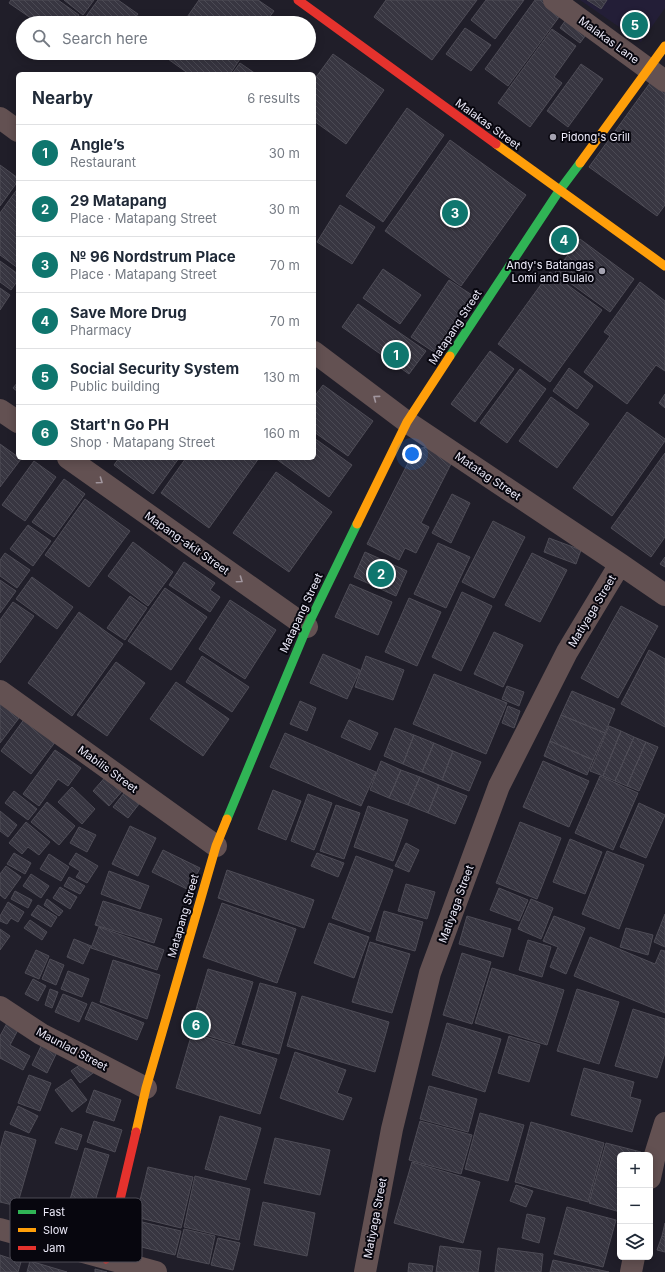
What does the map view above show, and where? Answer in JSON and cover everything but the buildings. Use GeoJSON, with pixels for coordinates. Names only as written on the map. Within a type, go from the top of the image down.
{"type":"FeatureCollection","features":[{"type":"Feature","properties":{"kind":"street","name":"Malakas Street"},"geometry":{"type":"LineString","coordinates":[[298,0],[559,191],[665,266]]}},
{"type":"Feature","properties":{"kind":"street","name":"Malakas Lane"},"geometry":{"type":"LineString","coordinates":[[554,0],[665,81]]}},
{"type":"Feature","properties":{"kind":"street","name":"Matapang Street"},"geometry":{"type":"LineString","coordinates":[[120,1198],[146,1088],[216,846],[307,627],[407,422],[559,191],[665,46]]}},
{"type":"Feature","properties":{"kind":"street"},"geometry":{"type":"LineString","coordinates":[[0,118],[16,130]]}},
{"type":"Feature","properties":{"kind":"street","name":"Matatag Street"},"geometry":{"type":"LineString","coordinates":[[316,354],[407,422],[665,595]]}},
{"type":"Feature","properties":{"kind":"street"},"geometry":{"type":"LineString","coordinates":[[0,410],[16,421]]}},
{"type":"Feature","properties":{"kind":"street","name":"Mapang-akit Street"},"geometry":{"type":"LineString","coordinates":[[71,460],[307,627]]}},
{"type":"Feature","properties":{"kind":"street","name":"Matiyaga Street"},"geometry":{"type":"LineString","coordinates":[[365,1272],[392,1130],[430,974],[500,786],[567,652],[620,564]]}},
{"type":"Feature","properties":{"kind":"street","name":"Mabilis Street"},"geometry":{"type":"LineString","coordinates":[[0,691],[216,846]]}},
{"type":"Feature","properties":{"kind":"street","name":"Maunlad Street"},"geometry":{"type":"LineString","coordinates":[[0,1007],[41,1034],[146,1088]]}},
{"type":"Feature","properties":{"kind":"street"},"geometry":{"type":"LineString","coordinates":[[653,1164],[665,1123]]}},
{"type":"Feature","properties":{"kind":"street"},"geometry":{"type":"LineString","coordinates":[[0,1229],[10,1232]]}},
{"type":"Feature","properties":{"kind":"street"},"geometry":{"type":"LineString","coordinates":[[631,1272],[633,1260]]}},
{"type":"Feature","properties":{"kind":"street"},"geometry":{"type":"LineString","coordinates":[[118,1262],[156,1272]]}},
{"type":"Feature","properties":{"kind":"shaded area"},"geometry":{"type":"Polygon","coordinates":[[[580,0],[665,0],[665,8],[641,42],[580,0]]]}},
{"type":"Feature","properties":{"kind":"traffic: fast"},"geometry":{"type":"LineString","coordinates":[[450,356],[559,191],[580,163]]}},
{"type":"Feature","properties":{"kind":"traffic: fast"},"geometry":{"type":"LineString","coordinates":[[227,819],[307,627],[357,524]]}},
{"type":"Feature","properties":{"kind":"traffic: slow"},"geometry":{"type":"LineString","coordinates":[[580,163],[665,46]]}},
{"type":"Feature","properties":{"kind":"traffic: slow"},"geometry":{"type":"LineString","coordinates":[[496,144],[665,266]]}},
{"type":"Feature","properties":{"kind":"traffic: slow"},"geometry":{"type":"LineString","coordinates":[[357,524],[407,422],[450,356]]}},
{"type":"Feature","properties":{"kind":"traffic: slow"},"geometry":{"type":"LineString","coordinates":[[136,1132],[146,1088],[216,846],[227,819]]}},
{"type":"Feature","properties":{"kind":"traffic: jam"},"geometry":{"type":"LineString","coordinates":[[298,0],[496,144]]}},
{"type":"Feature","properties":{"kind":"traffic: jam"},"geometry":{"type":"LineString","coordinates":[[120,1198],[136,1132]]}},
{"type":"Feature","properties":{"kind":"place","name":"Social Security System"},"geometry":{"type":"Point","coordinates":[635,25]}},
{"type":"Feature","properties":{"kind":"place","name":"Pidong's Grill"},"geometry":{"type":"Point","coordinates":[553,137]}},
{"type":"Feature","properties":{"kind":"place","name":"№ 96 Nordstrum Place"},"geometry":{"type":"Point","coordinates":[455,213]}},
{"type":"Feature","properties":{"kind":"place","name":"Save More Drug"},"geometry":{"type":"Point","coordinates":[564,240]}},
{"type":"Feature","properties":{"kind":"place","name":"Andy's Batangas Lomi and Bulalo"},"geometry":{"type":"Point","coordinates":[602,271]}},
{"type":"Feature","properties":{"kind":"place","name":"Angle’s"},"geometry":{"type":"Point","coordinates":[396,355]}},
{"type":"Feature","properties":{"kind":"place","name":"29 Matapang"},"geometry":{"type":"Point","coordinates":[381,574]}},
{"type":"Feature","properties":{"kind":"place","name":"Start'n Go PH"},"geometry":{"type":"Point","coordinates":[196,1025]}}]}
